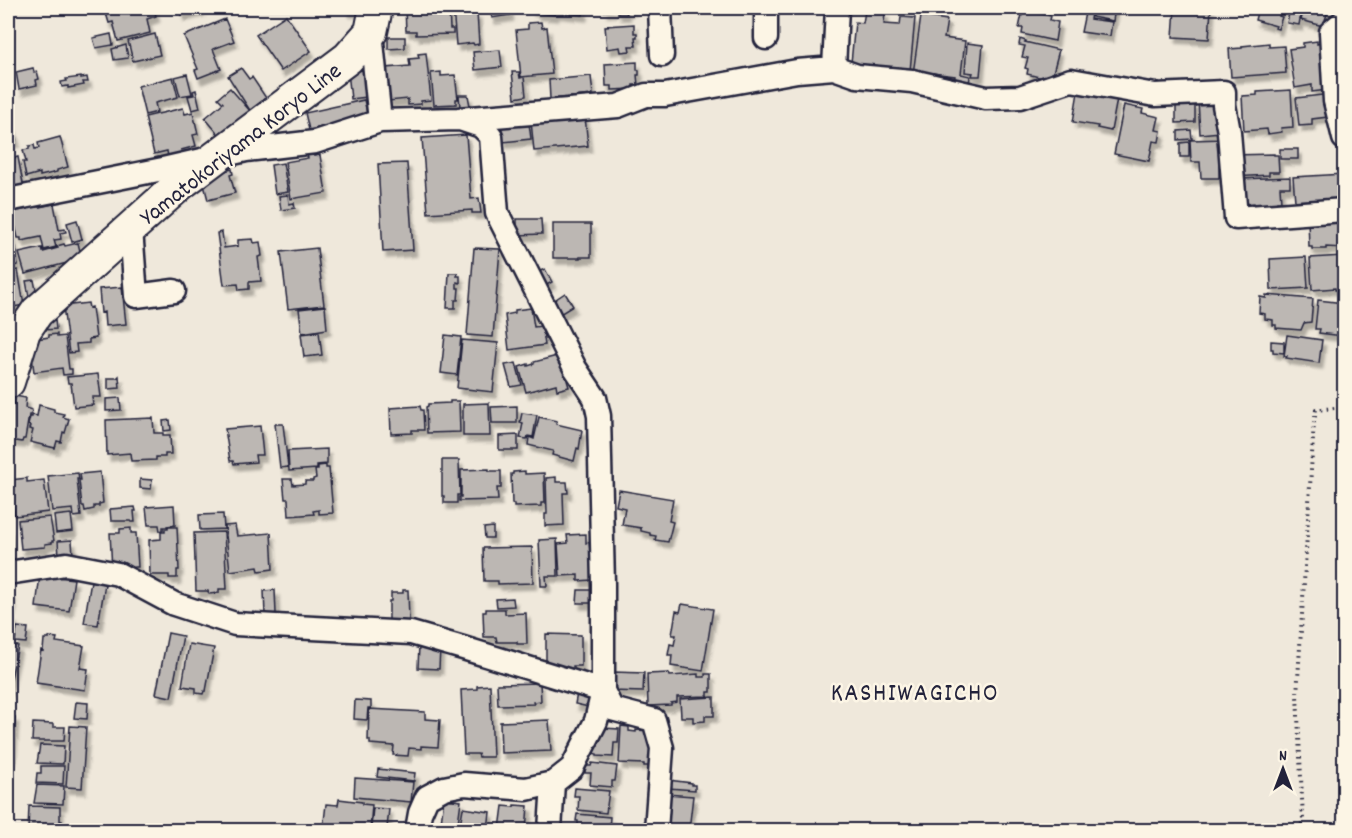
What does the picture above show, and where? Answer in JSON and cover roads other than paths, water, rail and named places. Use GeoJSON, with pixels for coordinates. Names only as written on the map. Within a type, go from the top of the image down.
{"type":"FeatureCollection","features":[{"type":"Feature","properties":{"kind":"main road","name":"Yamatokoriyama Koryo Line"},"geometry":{"type":"LineString","coordinates":[[8,382],[24,331],[38,312],[180,184],[348,58],[373,20]]}},
{"type":"Feature","properties":{"kind":"street"},"geometry":{"type":"LineString","coordinates":[[660,8],[662,55]]}},
{"type":"Feature","properties":{"kind":"street"},"geometry":{"type":"LineString","coordinates":[[766,8],[766,38]]}},
{"type":"Feature","properties":{"kind":"street"},"geometry":{"type":"LineString","coordinates":[[834,68],[837,8]]}},
{"type":"Feature","properties":{"kind":"street"},"geometry":{"type":"LineString","coordinates":[[373,20],[380,121]]}},
{"type":"Feature","properties":{"kind":"street"},"geometry":{"type":"LineString","coordinates":[[1344,21],[1331,32],[1335,101],[1344,138]]}},
{"type":"Feature","properties":{"kind":"street"},"geometry":{"type":"LineString","coordinates":[[8,200],[213,159],[246,150],[315,142],[380,121],[458,119],[618,106],[646,95],[665,95],[797,71],[834,68],[857,76],[912,81],[986,98],[1020,97],[1071,80],[1155,95],[1224,92],[1236,218],[1344,210]]}},
{"type":"Feature","properties":{"kind":"street"},"geometry":{"type":"LineString","coordinates":[[417,831],[420,813],[427,797],[444,788],[464,783],[526,789],[553,783],[572,768],[596,721],[603,691],[599,416],[595,398],[575,368],[497,213],[491,136],[481,126],[458,119]]}},
{"type":"Feature","properties":{"kind":"street"},"geometry":{"type":"LineString","coordinates":[[131,229],[136,296],[174,291]]}},
{"type":"Feature","properties":{"kind":"street"},"geometry":{"type":"LineString","coordinates":[[8,573],[66,564],[118,574],[174,604],[235,624],[411,633],[603,691],[612,709],[654,720],[662,748],[656,831]]}},
{"type":"Feature","properties":{"kind":"street"},"geometry":{"type":"LineString","coordinates":[[550,831],[553,783]]}},
{"type":"Feature","properties":{"kind":"district","name":"KASHIWAGICHO"},"geometry":{"type":"Point","coordinates":[915,691]}}]}
